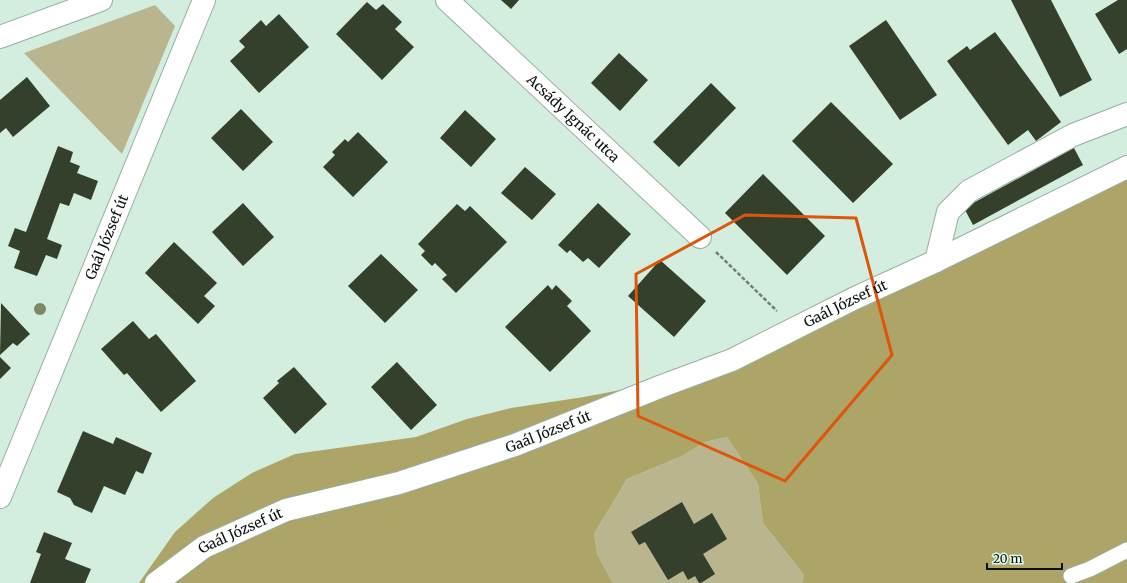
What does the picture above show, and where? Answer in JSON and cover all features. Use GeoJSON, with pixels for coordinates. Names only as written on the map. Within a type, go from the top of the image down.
{"type":"FeatureCollection","features":[{"type":"Feature","properties":{"kind":"street"},"geometry":{"type":"LineString","coordinates":[[0,37],[101,0]]}},
{"type":"Feature","properties":{"kind":"street","name":"Gaál József út"},"geometry":{"type":"LineString","coordinates":[[0,497],[204,0]]}},
{"type":"Feature","properties":{"kind":"street","name":"Acsády Ignác utca"},"geometry":{"type":"LineString","coordinates":[[447,0],[700,237]]}},
{"type":"Feature","properties":{"kind":"street"},"geometry":{"type":"LineString","coordinates":[[936,261],[948,212],[969,191],[1073,135],[1127,114]]}},
{"type":"Feature","properties":{"kind":"street","name":"Gaál József út"},"geometry":{"type":"LineString","coordinates":[[156,583],[204,547],[286,510],[399,483],[515,445],[662,386],[732,360],[853,299],[936,261],[1127,167]]}},
{"type":"Feature","properties":{"kind":"lane"},"geometry":{"type":"LineString","coordinates":[[1071,576],[1090,569],[1127,550]]}},
{"type":"Feature","properties":{"kind":"path"},"geometry":{"type":"LineString","coordinates":[[700,237],[795,328]]}},
{"type":"Feature","properties":{"kind":"highlighted area"},"geometry":{"type":"Polygon","coordinates":[[[745,215],[856,218],[892,355],[785,481],[638,416],[636,274],[745,215]]]}},
{"type":"Feature","properties":{"kind":"shaded area"},"geometry":{"type":"Polygon","coordinates":[[[155,5],[175,26],[122,154],[24,53],[155,5]]]}},
{"type":"Feature","properties":{"kind":"shaded area"},"geometry":{"type":"Polygon","coordinates":[[[1127,178],[1127,583],[802,583],[804,575],[763,523],[758,484],[727,437],[705,442],[682,456],[627,479],[594,534],[597,554],[613,583],[139,583],[175,532],[213,498],[252,473],[295,454],[416,437],[467,419],[511,408],[584,397],[736,368],[1127,178]]]}},
{"type":"Feature","properties":{"kind":"shaded area"},"geometry":{"type":"Polygon","coordinates":[[[727,437],[758,484],[763,523],[804,575],[802,583],[613,583],[597,554],[594,534],[627,479],[682,456],[705,442],[727,437]]]}},
{"type":"Feature","properties":{"kind":"building"},"geometry":{"type":"Polygon","coordinates":[[[501,0],[519,0],[511,9],[501,0]]]}},
{"type":"Feature","properties":{"kind":"building"},"geometry":{"type":"Polygon","coordinates":[[[1011,0],[1051,0],[1092,80],[1060,97],[1011,0]]]}},
{"type":"Feature","properties":{"kind":"building"},"geometry":{"type":"Polygon","coordinates":[[[1118,0],[1127,0],[1127,49],[1119,54],[1095,14],[1118,0]]]}},
{"type":"Feature","properties":{"kind":"building"},"geometry":{"type":"Polygon","coordinates":[[[367,2],[376,10],[383,4],[402,22],[395,29],[414,47],[382,80],[336,34],[367,2]]]}},
{"type":"Feature","properties":{"kind":"building"},"geometry":{"type":"Polygon","coordinates":[[[279,14],[309,47],[259,93],[230,61],[245,47],[239,41],[261,20],[266,26],[279,14]]]}},
{"type":"Feature","properties":{"kind":"building"},"geometry":{"type":"Polygon","coordinates":[[[886,20],[937,95],[900,120],[849,46],[886,20]]]}},
{"type":"Feature","properties":{"kind":"building"},"geometry":{"type":"Polygon","coordinates":[[[995,32],[1061,122],[1036,141],[1028,130],[1008,145],[947,61],[967,46],[970,50],[995,32]]]}},
{"type":"Feature","properties":{"kind":"building"},"geometry":{"type":"Polygon","coordinates":[[[619,53],[648,80],[620,111],[591,83],[619,53]]]}},
{"type":"Feature","properties":{"kind":"building"},"geometry":{"type":"Polygon","coordinates":[[[27,77],[50,106],[13,137],[6,128],[0,133],[0,100],[27,77]]]}},
{"type":"Feature","properties":{"kind":"building"},"geometry":{"type":"Polygon","coordinates":[[[711,83],[736,108],[679,167],[653,142],[711,83]]]}},
{"type":"Feature","properties":{"kind":"building"},"geometry":{"type":"Polygon","coordinates":[[[831,102],[893,164],[853,203],[792,141],[831,102]]]}},
{"type":"Feature","properties":{"kind":"building"},"geometry":{"type":"Polygon","coordinates":[[[241,109],[273,142],[243,171],[211,138],[241,109]]]}},
{"type":"Feature","properties":{"kind":"building"},"geometry":{"type":"Polygon","coordinates":[[[465,110],[496,139],[471,167],[440,138],[465,110]]]}},
{"type":"Feature","properties":{"kind":"building"},"geometry":{"type":"Polygon","coordinates":[[[358,132],[388,162],[353,197],[323,167],[335,155],[332,152],[345,139],[348,142],[358,132]]]}},
{"type":"Feature","properties":{"kind":"building"},"geometry":{"type":"Polygon","coordinates":[[[58,146],[73,152],[70,162],[80,166],[77,173],[98,181],[91,200],[74,193],[69,206],[60,203],[47,239],[62,245],[57,259],[46,255],[37,276],[14,268],[20,251],[8,246],[15,228],[26,232],[58,146]]]}},
{"type":"Feature","properties":{"kind":"building"},"geometry":{"type":"Polygon","coordinates":[[[1074,148],[1083,165],[973,225],[964,208],[1074,148]]]}},
{"type":"Feature","properties":{"kind":"building"},"geometry":{"type":"Polygon","coordinates":[[[525,167],[556,194],[532,220],[501,193],[525,167]]]}},
{"type":"Feature","properties":{"kind":"building"},"geometry":{"type":"Polygon","coordinates":[[[763,174],[825,236],[787,275],[725,213],[763,174]]]}},
{"type":"Feature","properties":{"kind":"building"},"geometry":{"type":"Polygon","coordinates":[[[243,203],[274,237],[243,266],[212,232],[243,203]]]}},
{"type":"Feature","properties":{"kind":"building"},"geometry":{"type":"Polygon","coordinates":[[[598,203],[631,234],[599,268],[588,258],[583,262],[570,250],[567,253],[558,245],[598,203]]]}},
{"type":"Feature","properties":{"kind":"building"},"geometry":{"type":"Polygon","coordinates":[[[457,204],[465,211],[470,206],[507,242],[456,293],[442,279],[447,275],[435,263],[432,266],[421,255],[425,251],[418,244],[457,204]]]}},
{"type":"Feature","properties":{"kind":"building"},"geometry":{"type":"Polygon","coordinates":[[[174,242],[217,283],[204,296],[215,306],[198,324],[145,273],[174,242]]]}},
{"type":"Feature","properties":{"kind":"building"},"geometry":{"type":"Polygon","coordinates":[[[381,254],[418,290],[385,323],[348,286],[381,254]]]}},
{"type":"Feature","properties":{"kind":"building"},"geometry":{"type":"Polygon","coordinates":[[[660,260],[706,301],[674,337],[628,296],[660,260]]]}},
{"type":"Feature","properties":{"kind":"building"},"geometry":{"type":"Polygon","coordinates":[[[548,285],[552,290],[556,285],[572,301],[567,306],[591,331],[550,372],[505,327],[548,285]]]}},
{"type":"Feature","properties":{"kind":"building"},"geometry":{"type":"Polygon","coordinates":[[[1,303],[30,334],[17,346],[13,343],[0,355],[1,303]]]}},
{"type":"Feature","properties":{"kind":"building"},"geometry":{"type":"Polygon","coordinates":[[[133,321],[149,339],[156,334],[196,381],[161,412],[127,373],[124,375],[101,349],[133,321]]]}},
{"type":"Feature","properties":{"kind":"building"},"geometry":{"type":"Polygon","coordinates":[[[0,357],[11,368],[0,379],[0,357]]]}},
{"type":"Feature","properties":{"kind":"building"},"geometry":{"type":"Polygon","coordinates":[[[397,362],[437,405],[411,430],[371,387],[397,362]]]}},
{"type":"Feature","properties":{"kind":"building"},"geometry":{"type":"Polygon","coordinates":[[[294,367],[327,404],[295,434],[263,398],[279,383],[277,381],[294,367]]]}},
{"type":"Feature","properties":{"kind":"building"},"geometry":{"type":"Polygon","coordinates":[[[83,431],[113,444],[116,437],[152,453],[143,474],[136,471],[125,495],[104,486],[92,513],[74,505],[70,498],[57,492],[83,431]]]}},
{"type":"Feature","properties":{"kind":"building"},"geometry":{"type":"Polygon","coordinates":[[[682,502],[694,524],[712,513],[727,539],[703,554],[715,574],[701,583],[699,583],[695,576],[688,580],[683,571],[668,580],[645,542],[639,545],[631,532],[682,502]]]}},
{"type":"Feature","properties":{"kind":"building"},"geometry":{"type":"Polygon","coordinates":[[[44,532],[72,543],[65,559],[91,569],[85,583],[30,583],[41,554],[36,552],[44,532]]]}}]}
